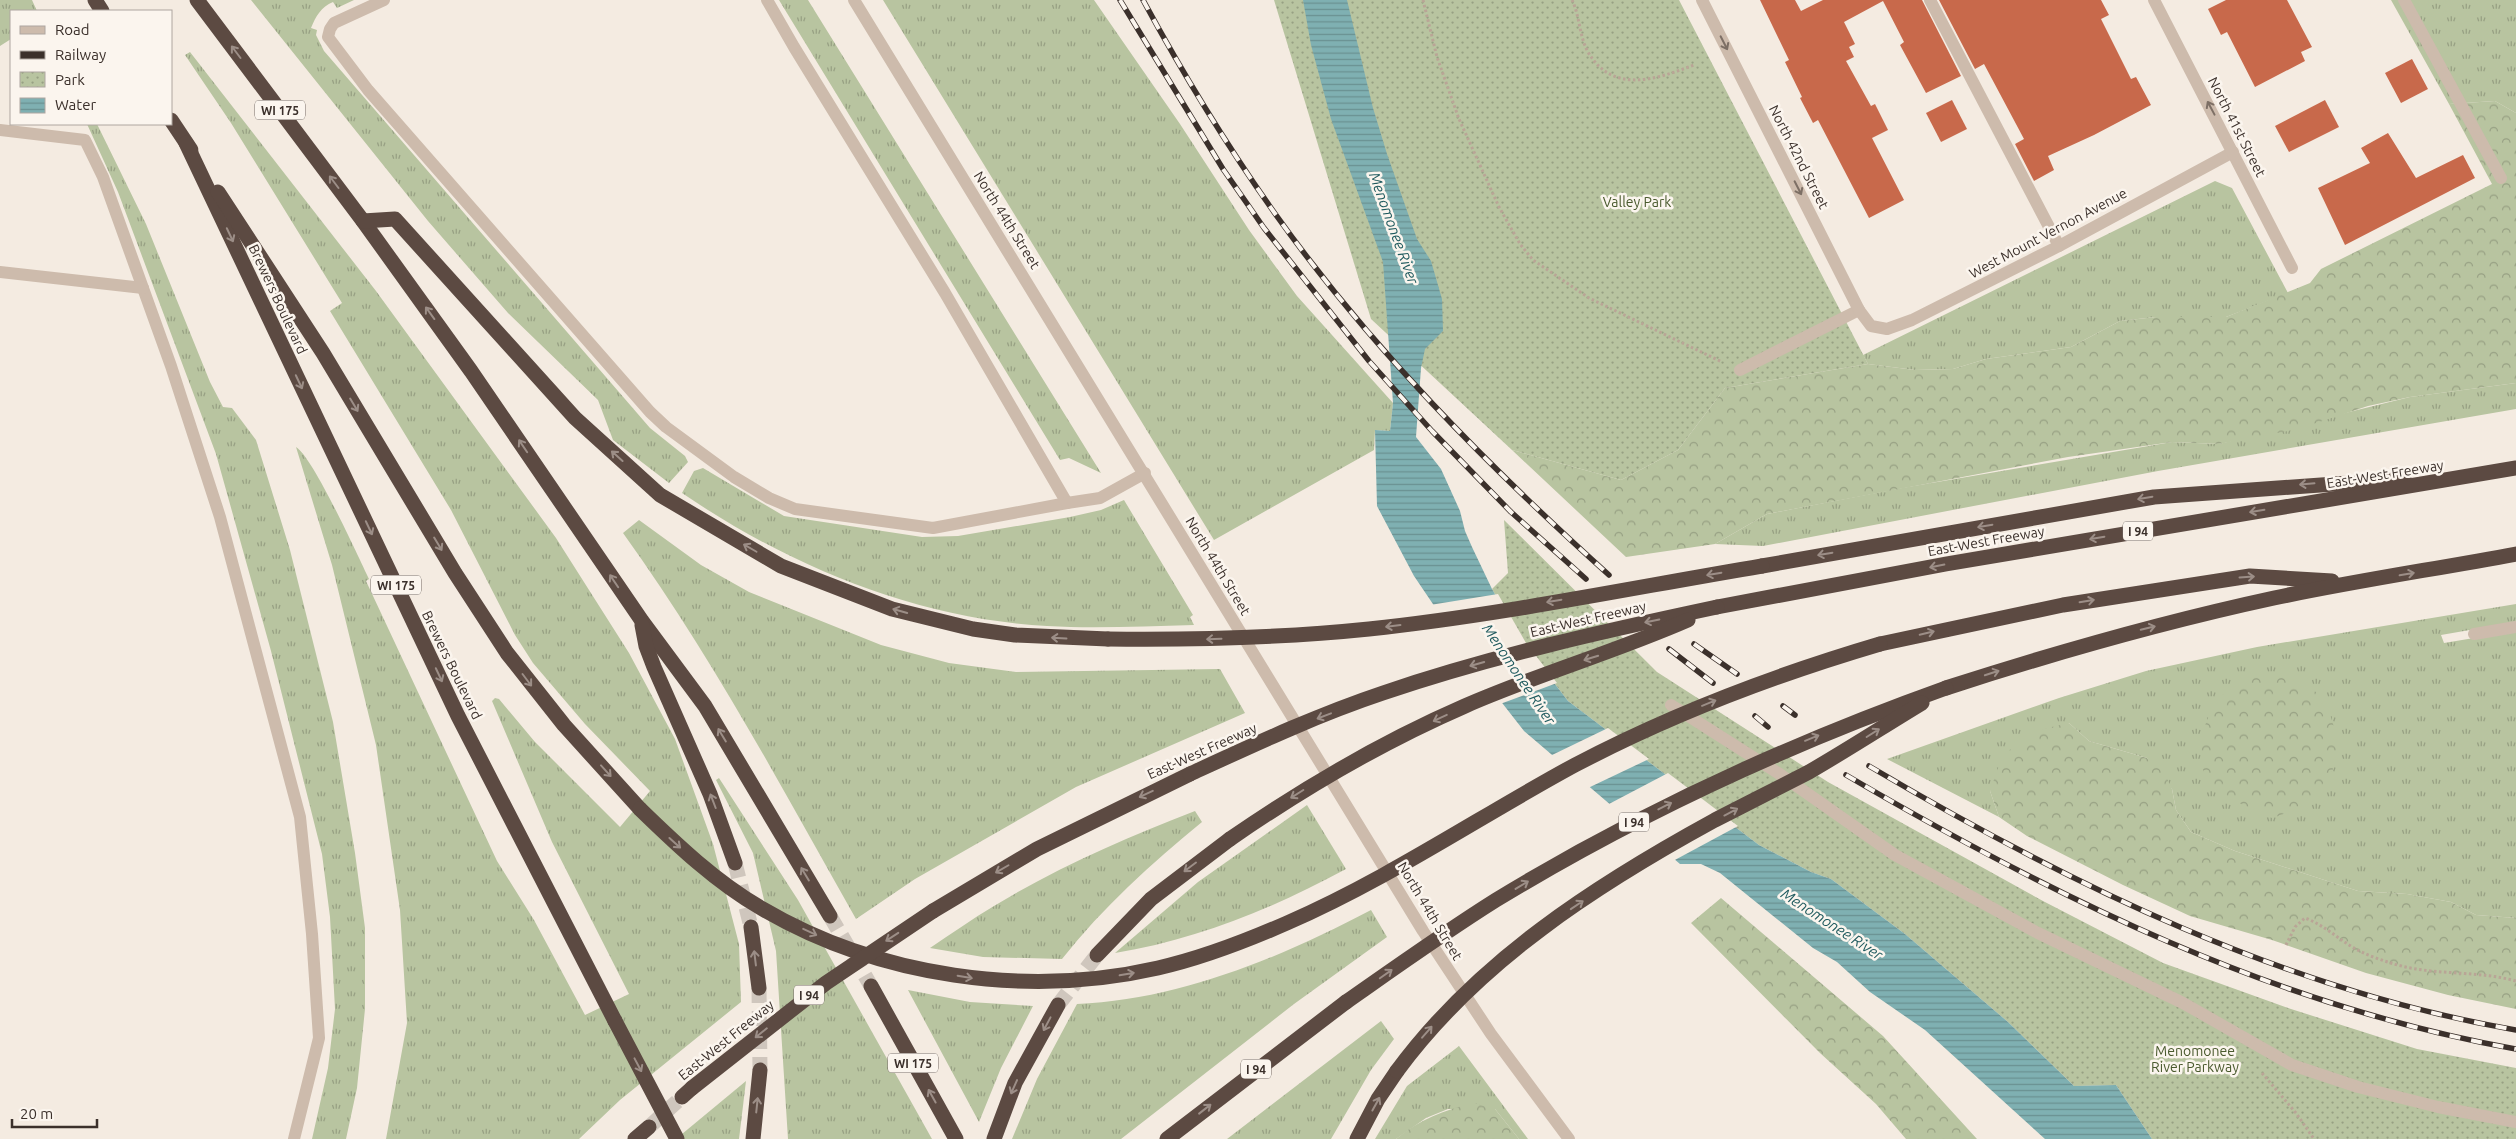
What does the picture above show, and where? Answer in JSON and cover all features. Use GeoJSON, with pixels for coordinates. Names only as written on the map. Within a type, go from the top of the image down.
{"type":"FeatureCollection","features":[{"type":"Feature","properties":{"kind":"highway","name":"WI 175"},"geometry":{"type":"LineString","coordinates":[[197,0],[363,220],[471,371],[642,621],[705,706],[830,916]]}},
{"type":"Feature","properties":{"kind":"highway","name":"WI 175"},"geometry":{"type":"LineString","coordinates":[[172,122],[186,143]]}},
{"type":"Feature","properties":{"kind":"highway"},"geometry":{"type":"LineString","coordinates":[[186,143],[323,353],[480,612],[536,692],[573,735],[640,808],[674,842],[715,877],[762,909],[813,934],[867,954],[912,967],[983,980],[1044,982],[1102,978],[1160,968],[1220,949],[1286,923],[1392,870],[1568,769],[1633,737],[1750,686],[1812,664],[1880,644],[2062,605],[2250,576],[2359,583]]}},
{"type":"Feature","properties":{"kind":"highway","name":"Brewers Boulevard"},"geometry":{"type":"LineString","coordinates":[[186,143],[458,716],[677,1139]]}},
{"type":"Feature","properties":{"kind":"highway"},"geometry":{"type":"LineString","coordinates":[[363,220],[395,219],[575,418],[660,495],[781,566],[852,595],[930,620],[1015,635],[1108,639],[1212,639],[1370,629],[1494,611],[1762,566],[2154,497],[2318,483],[2478,475]]}},
{"type":"Feature","properties":{"kind":"highway","name":"East-West Freeway"},"geometry":{"type":"LineString","coordinates":[[687,1093],[826,983],[933,911],[1037,849],[1190,774],[1326,715],[1381,694],[1441,674],[1571,638],[1717,607],[2090,539],[2516,468]]}},
{"type":"Feature","properties":{"kind":"highway","name":"I 94"},"geometry":{"type":"LineString","coordinates":[[1167,1139],[1346,1002],[1488,906],[1614,833],[1679,799],[1803,742],[1946,688],[2098,641],[2276,598],[2516,554]]}},
{"type":"Feature","properties":{"kind":"highway"},"geometry":{"type":"LineString","coordinates":[[1097,955],[1151,899],[1230,839],[1316,782],[1412,731],[1514,686],[1614,651],[1717,607]]}},
{"type":"Feature","properties":{"kind":"highway"},"geometry":{"type":"LineString","coordinates":[[642,621],[646,646],[654,667],[701,770],[735,863]]}},
{"type":"Feature","properties":{"kind":"highway"},"geometry":{"type":"LineString","coordinates":[[1357,1139],[1378,1099],[1423,1036],[1487,972],[1566,912],[1661,851],[1809,772],[1946,688]]}},
{"type":"Feature","properties":{"kind":"highway"},"geometry":{"type":"LineString","coordinates":[[751,928],[759,988]]}},
{"type":"Feature","properties":{"kind":"highway","name":"WI 175"},"geometry":{"type":"LineString","coordinates":[[871,986],[956,1139]]}},
{"type":"Feature","properties":{"kind":"highway"},"geometry":{"type":"LineString","coordinates":[[994,1139],[1015,1083],[1058,1005]]}},
{"type":"Feature","properties":{"kind":"highway"},"geometry":{"type":"LineString","coordinates":[[753,1139],[760,1070]]}},
{"type":"Feature","properties":{"kind":"highway"},"geometry":{"type":"LineString","coordinates":[[635,1139],[649,1126]]}},
{"type":"Feature","properties":{"kind":"street"},"geometry":{"type":"LineString","coordinates":[[384,0],[334,23],[328,38],[368,90],[650,412],[666,427],[741,481],[769,498],[795,509],[933,528],[1100,498],[1145,473]]}},
{"type":"Feature","properties":{"kind":"street"},"geometry":{"type":"LineString","coordinates":[[767,0],[945,293],[1067,503]]}},
{"type":"Feature","properties":{"kind":"street","name":"North 44th Street"},"geometry":{"type":"LineString","coordinates":[[854,0],[1145,473],[1423,931],[1491,1034],[1569,1139]]}},
{"type":"Feature","properties":{"kind":"street","name":"North 42nd Street"},"geometry":{"type":"LineString","coordinates":[[1702,0],[1860,310],[1871,326]]}},
{"type":"Feature","properties":{"kind":"street"},"geometry":{"type":"LineString","coordinates":[[1930,0],[2059,246]]}},
{"type":"Feature","properties":{"kind":"street","name":"North 41st Street"},"geometry":{"type":"LineString","coordinates":[[2154,0],[2292,268]]}},
{"type":"Feature","properties":{"kind":"street"},"geometry":{"type":"LineString","coordinates":[[2404,0],[2501,178]]}},
{"type":"Feature","properties":{"kind":"street"},"geometry":{"type":"LineString","coordinates":[[0,130],[85,140],[103,177],[171,366],[231,553],[300,817],[312,934],[319,1038],[294,1139]]}},
{"type":"Feature","properties":{"kind":"street","name":"West Mount Vernon Avenue"},"geometry":{"type":"LineString","coordinates":[[1871,326],[1887,329],[1912,320],[2059,246],[2233,152]]}},
{"type":"Feature","properties":{"kind":"street"},"geometry":{"type":"LineString","coordinates":[[0,272],[143,288]]}},
{"type":"Feature","properties":{"kind":"street"},"geometry":{"type":"LineString","coordinates":[[1740,370],[1860,310]]}},
{"type":"Feature","properties":{"kind":"street"},"geometry":{"type":"LineString","coordinates":[[2474,634],[2516,627]]}},
{"type":"Feature","properties":{"kind":"street"},"geometry":{"type":"LineString","coordinates":[[1671,705],[1778,773],[1895,855],[2038,933],[2183,1003],[2292,1065],[2358,1088],[2438,1107],[2516,1122]]}},
{"type":"Feature","properties":{"kind":"path"},"geometry":{"type":"LineString","coordinates":[[1423,0],[1437,57],[1459,119],[1499,207],[1520,244],[1533,260],[1589,298],[1686,346],[1740,370]]}},
{"type":"Feature","properties":{"kind":"path"},"geometry":{"type":"LineString","coordinates":[[1572,0],[1588,51],[1600,66],[1614,78],[1642,80],[1667,75],[1694,64]]}},
{"type":"Feature","properties":{"kind":"path"},"geometry":{"type":"LineString","coordinates":[[2286,945],[2295,927],[2305,918],[2317,922],[2356,949],[2394,964],[2434,973],[2502,977],[2516,981]]}},
{"type":"Feature","properties":{"kind":"path"},"geometry":{"type":"LineString","coordinates":[[2257,1067],[2296,1113],[2314,1139]]}},
{"type":"Feature","properties":{"kind":"green space"},"geometry":{"type":"Polygon","coordinates":[[[0,0],[32,0],[37,10],[10,10],[10,40],[0,46],[0,0]]]}},
{"type":"Feature","properties":{"kind":"green space"},"geometry":{"type":"Polygon","coordinates":[[[251,0],[354,0],[337,8],[333,2],[325,6],[317,16],[311,28],[317,30],[316,35],[324,51],[650,428],[685,456],[688,462],[669,483],[613,440],[598,400],[508,313],[428,221],[251,0]]]}},
{"type":"Feature","properties":{"kind":"green space"},"geometry":{"type":"Polygon","coordinates":[[[779,0],[808,0],[1101,473],[1069,458],[1060,460],[779,0]]]}},
{"type":"Feature","properties":{"kind":"green space"},"geometry":{"type":"Polygon","coordinates":[[[883,0],[1094,0],[1180,124],[1249,230],[1297,296],[1393,403],[1390,431],[1375,430],[1374,450],[1214,540],[883,0]]]}},
{"type":"Feature","properties":{"kind":"green space","name":"Valley Park"},"geometry":{"type":"Polygon","coordinates":[[[1274,0],[1679,0],[1868,364],[1725,388],[1678,450],[1621,480],[1512,450],[1371,319],[1274,0]]]}},
{"type":"Feature","properties":{"kind":"green space"},"geometry":{"type":"Polygon","coordinates":[[[2391,0],[2516,0],[2516,113],[2495,101],[2449,104],[2391,0]]]}},
{"type":"Feature","properties":{"kind":"green space"},"geometry":{"type":"Polygon","coordinates":[[[190,52],[376,291],[556,538],[629,653],[675,739],[713,844],[739,944],[741,1002],[620,1100],[579,1139],[386,1139],[407,1023],[400,910],[376,745],[332,565],[296,447],[304,455],[324,487],[346,530],[369,579],[366,581],[497,861],[534,920],[585,1015],[629,994],[552,842],[492,701],[495,698],[499,699],[535,742],[620,827],[650,791],[585,724],[533,663],[515,635],[451,510],[330,311],[342,303],[231,123],[185,55],[190,52]]]}},
{"type":"Feature","properties":{"kind":"green space"},"geometry":{"type":"Polygon","coordinates":[[[2495,101],[2516,113],[2516,383],[2410,397],[2368,406],[2298,429],[2219,444],[2172,442],[2068,457],[1767,514],[1715,544],[1626,557],[1512,450],[1621,480],[1678,450],[1725,388],[1868,364],[1915,370],[1953,369],[1986,359],[2071,347],[2120,321],[2156,317],[2226,317],[2310,283],[2321,269],[2492,184],[2449,104],[2495,101]]]}},
{"type":"Feature","properties":{"kind":"green space"},"geometry":{"type":"Polygon","coordinates":[[[87,125],[97,125],[146,224],[210,382],[223,407],[232,408],[256,440],[290,550],[333,722],[355,853],[365,928],[365,1009],[357,1088],[346,1139],[312,1139],[328,1068],[335,1009],[330,917],[322,854],[271,651],[216,454],[118,192],[87,125]]]}},
{"type":"Feature","properties":{"kind":"green space"},"geometry":{"type":"Polygon","coordinates":[[[2215,181],[2232,188],[2288,293],[2226,317],[2156,317],[2120,321],[2071,347],[1986,359],[1953,369],[1915,370],[1868,364],[1863,355],[2215,181]]]}},
{"type":"Feature","properties":{"kind":"green space"},"geometry":{"type":"Polygon","coordinates":[[[2516,383],[2516,409],[2158,471],[1763,546],[1715,544],[1767,514],[1902,488],[2172,442],[2219,444],[2410,397],[2516,383]]]}},
{"type":"Feature","properties":{"kind":"green space"},"geometry":{"type":"Polygon","coordinates":[[[703,468],[784,516],[922,537],[958,536],[1070,517],[1101,510],[1124,500],[1193,615],[1190,617],[1194,625],[1047,626],[998,621],[950,613],[902,600],[856,584],[766,544],[682,493],[694,471],[703,468]]]}},
{"type":"Feature","properties":{"kind":"green space"},"geometry":{"type":"Polygon","coordinates":[[[639,520],[701,565],[749,592],[881,645],[949,663],[1016,672],[1220,669],[1245,713],[1076,787],[915,879],[856,919],[716,674],[623,533],[639,520]]]}},
{"type":"Feature","properties":{"kind":"green space","name":"Menomonee River Parkway"},"geometry":{"type":"Polygon","coordinates":[[[1504,520],[1657,672],[1828,782],[2043,901],[2163,963],[2291,1009],[2417,1049],[2516,1068],[2516,1139],[2152,1139],[2116,1085],[2074,1086],[2008,1022],[1905,934],[1831,879],[1811,872],[1759,845],[1568,701],[1524,644],[1492,589],[1508,573],[1504,520]]]}},
{"type":"Feature","properties":{"kind":"green space"},"geometry":{"type":"Polygon","coordinates":[[[2516,604],[2516,622],[2441,635],[2444,643],[2516,631],[2516,918],[2476,915],[2451,902],[2407,894],[2358,891],[2235,851],[2191,832],[2176,810],[2172,789],[2147,758],[2089,741],[2069,723],[1990,791],[1999,817],[1887,759],[2059,698],[2146,671],[2257,647],[2516,604]]]}},
{"type":"Feature","properties":{"kind":"green space"},"geometry":{"type":"Polygon","coordinates":[[[2272,672],[2290,678],[2312,689],[2323,700],[2334,729],[2337,750],[2333,769],[2322,786],[2299,806],[2272,818],[2237,802],[2212,785],[2202,767],[2201,754],[2205,726],[2210,713],[2226,691],[2240,682],[2272,672]]]}},
{"type":"Feature","properties":{"kind":"green space"},"geometry":{"type":"Polygon","coordinates":[[[2069,723],[2089,741],[2147,758],[2162,768],[2172,789],[2176,810],[2191,832],[2235,851],[2358,891],[2407,894],[2451,902],[2476,915],[2516,918],[2516,1009],[2448,995],[2366,973],[2272,940],[2190,916],[2123,885],[2027,836],[1999,817],[1990,791],[2003,754],[2043,729],[2069,723]]]}},
{"type":"Feature","properties":{"kind":"green space"},"geometry":{"type":"Polygon","coordinates":[[[719,778],[798,900],[932,1139],[788,1139],[776,951],[753,853],[716,780],[719,778]]]}},
{"type":"Feature","properties":{"kind":"green space"},"geometry":{"type":"Polygon","coordinates":[[[1307,805],[1346,869],[1291,897],[1234,921],[1175,940],[1115,953],[1198,882],[1307,805]]]}},
{"type":"Feature","properties":{"kind":"green space"},"geometry":{"type":"Polygon","coordinates":[[[1195,811],[1202,822],[1128,887],[1062,959],[983,957],[930,948],[986,911],[1068,866],[1195,811]]]}},
{"type":"Feature","properties":{"kind":"green space"},"geometry":{"type":"Polygon","coordinates":[[[1721,898],[1883,1036],[1977,1139],[1906,1139],[1876,1104],[1820,1053],[1691,923],[1721,898]]]}},
{"type":"Feature","properties":{"kind":"green space"},"geometry":{"type":"Polygon","coordinates":[[[1371,910],[1387,937],[1294,1004],[1121,1139],[1012,1139],[1037,1079],[1077,1004],[1115,1001],[1153,994],[1229,973],[1302,944],[1371,910]]]}},
{"type":"Feature","properties":{"kind":"green space"},"geometry":{"type":"Polygon","coordinates":[[[908,990],[970,1002],[1033,1006],[1001,1068],[979,1122],[908,990]]]}},
{"type":"Feature","properties":{"kind":"green space"},"geometry":{"type":"Polygon","coordinates":[[[1381,1021],[1394,1039],[1371,1070],[1331,1139],[1227,1139],[1381,1021]]]}},
{"type":"Feature","properties":{"kind":"green space"},"geometry":{"type":"Polygon","coordinates":[[[1459,1046],[1528,1139],[1519,1139],[1495,1109],[1448,1109],[1426,1118],[1396,1139],[1375,1139],[1407,1086],[1459,1046]]]}},
{"type":"Feature","properties":{"kind":"green space"},"geometry":{"type":"Polygon","coordinates":[[[746,1081],[739,1139],[676,1139],[746,1081]]]}},
{"type":"Feature","properties":{"kind":"green space"},"geometry":{"type":"Polygon","coordinates":[[[1473,1103],[1495,1109],[1519,1139],[1396,1139],[1432,1116],[1473,1103]]]}},
{"type":"Feature","properties":{"kind":"water","name":"Menomonee River"},"geometry":{"type":"Polygon","coordinates":[[[1303,0],[1347,0],[1373,108],[1387,154],[1417,239],[1431,261],[1442,299],[1443,331],[1425,349],[1421,368],[1416,437],[1441,469],[1460,511],[1465,531],[1472,547],[1492,589],[1524,644],[1568,701],[1759,845],[1811,872],[1831,879],[1905,934],[2008,1022],[2074,1086],[2116,1085],[2152,1139],[2045,1139],[1925,1030],[1870,992],[1837,962],[1813,948],[1720,873],[1701,864],[1680,864],[1524,731],[1485,681],[1414,576],[1377,506],[1375,430],[1390,431],[1393,403],[1383,262],[1331,119],[1311,45],[1303,0]]]}},
{"type":"Feature","properties":{"kind":"pier"},"geometry":{"type":"Polygon","coordinates":[[[1498,594],[1526,643],[1557,683],[1500,704],[1430,605],[1498,594]]]}},
{"type":"Feature","properties":{"kind":"pier"},"geometry":{"type":"Polygon","coordinates":[[[1608,728],[1649,759],[1588,788],[1550,756],[1608,728]]]}},
{"type":"Feature","properties":{"kind":"pier"},"geometry":{"type":"Polygon","coordinates":[[[1668,773],[1738,826],[1673,861],[1607,805],[1668,773]]]}},
{"type":"Feature","properties":{"kind":"building"},"geometry":{"type":"Polygon","coordinates":[[[1760,0],[1795,0],[1801,11],[1823,0],[1922,0],[1961,76],[1926,93],[1900,45],[1904,42],[1883,1],[1844,22],[1855,44],[1849,47],[1854,57],[1846,61],[1871,106],[1875,104],[1888,130],[1872,138],[1904,200],[1869,218],[1818,120],[1813,123],[1800,98],[1802,97],[1785,62],[1789,60],[1760,0]]]}},
{"type":"Feature","properties":{"kind":"building"},"geometry":{"type":"Polygon","coordinates":[[[1939,0],[2101,0],[2109,15],[2101,19],[2131,79],[2136,77],[2151,105],[2094,135],[2048,156],[2054,170],[2034,181],[2015,144],[2024,139],[1984,64],[1975,69],[1939,0]]]}},
{"type":"Feature","properties":{"kind":"building"},"geometry":{"type":"Polygon","coordinates":[[[2226,0],[2287,0],[2312,47],[2301,52],[2305,61],[2255,87],[2227,32],[2221,35],[2208,9],[2226,0]]]}},
{"type":"Feature","properties":{"kind":"building"},"geometry":{"type":"Polygon","coordinates":[[[2412,59],[2428,89],[2401,103],[2385,73],[2412,59]]]}},
{"type":"Feature","properties":{"kind":"building"},"geometry":{"type":"Polygon","coordinates":[[[1952,100],[1967,129],[1941,142],[1926,113],[1952,100]]]}},
{"type":"Feature","properties":{"kind":"building"},"geometry":{"type":"Polygon","coordinates":[[[2325,100],[2339,127],[2289,152],[2275,126],[2325,100]]]}},
{"type":"Feature","properties":{"kind":"building"},"geometry":{"type":"Polygon","coordinates":[[[2388,133],[2416,178],[2463,155],[2475,178],[2345,245],[2318,188],[2370,163],[2361,148],[2388,133]]]}},
{"type":"Feature","properties":{"kind":"tunnel"},"geometry":{"type":"LineString","coordinates":[[735,863],[751,927]]}},
{"type":"Feature","properties":{"kind":"tunnel"},"geometry":{"type":"LineString","coordinates":[[830,916],[871,986]]}},
{"type":"Feature","properties":{"kind":"tunnel"},"geometry":{"type":"LineString","coordinates":[[1058,1005],[1097,955]]}},
{"type":"Feature","properties":{"kind":"tunnel"},"geometry":{"type":"LineString","coordinates":[[759,988],[760,1070]]}},
{"type":"Feature","properties":{"kind":"tunnel"},"geometry":{"type":"LineString","coordinates":[[649,1127],[682,1097]]}},
{"type":"Feature","properties":{"kind":"railway"},"geometry":{"type":"LineString","coordinates":[[1120,0],[1223,169],[1264,228],[1369,361],[1432,431],[1511,512],[1586,579]]}},
{"type":"Feature","properties":{"kind":"railway"},"geometry":{"type":"LineString","coordinates":[[1143,0],[1190,82],[1240,163],[1276,215],[1351,312],[1391,359],[1476,448],[1609,575]]}},
{"type":"Feature","properties":{"kind":"railway"},"geometry":{"type":"LineString","coordinates":[[1694,644],[1737,674]]}},
{"type":"Feature","properties":{"kind":"railway"},"geometry":{"type":"LineString","coordinates":[[1669,649],[1713,683]]}},
{"type":"Feature","properties":{"kind":"railway"},"geometry":{"type":"LineString","coordinates":[[1783,706],[1795,715]]}},
{"type":"Feature","properties":{"kind":"railway"},"geometry":{"type":"LineString","coordinates":[[1755,716],[1768,727]]}},
{"type":"Feature","properties":{"kind":"railway"},"geometry":{"type":"LineString","coordinates":[[1869,766],[1945,810],[2022,851],[2100,891],[2180,927],[2262,960],[2345,988],[2430,1012],[2516,1030]]}},
{"type":"Feature","properties":{"kind":"railway"},"geometry":{"type":"LineString","coordinates":[[1846,775],[2005,864],[2169,942],[2253,976],[2339,1005],[2426,1030],[2516,1049]]}}]}
